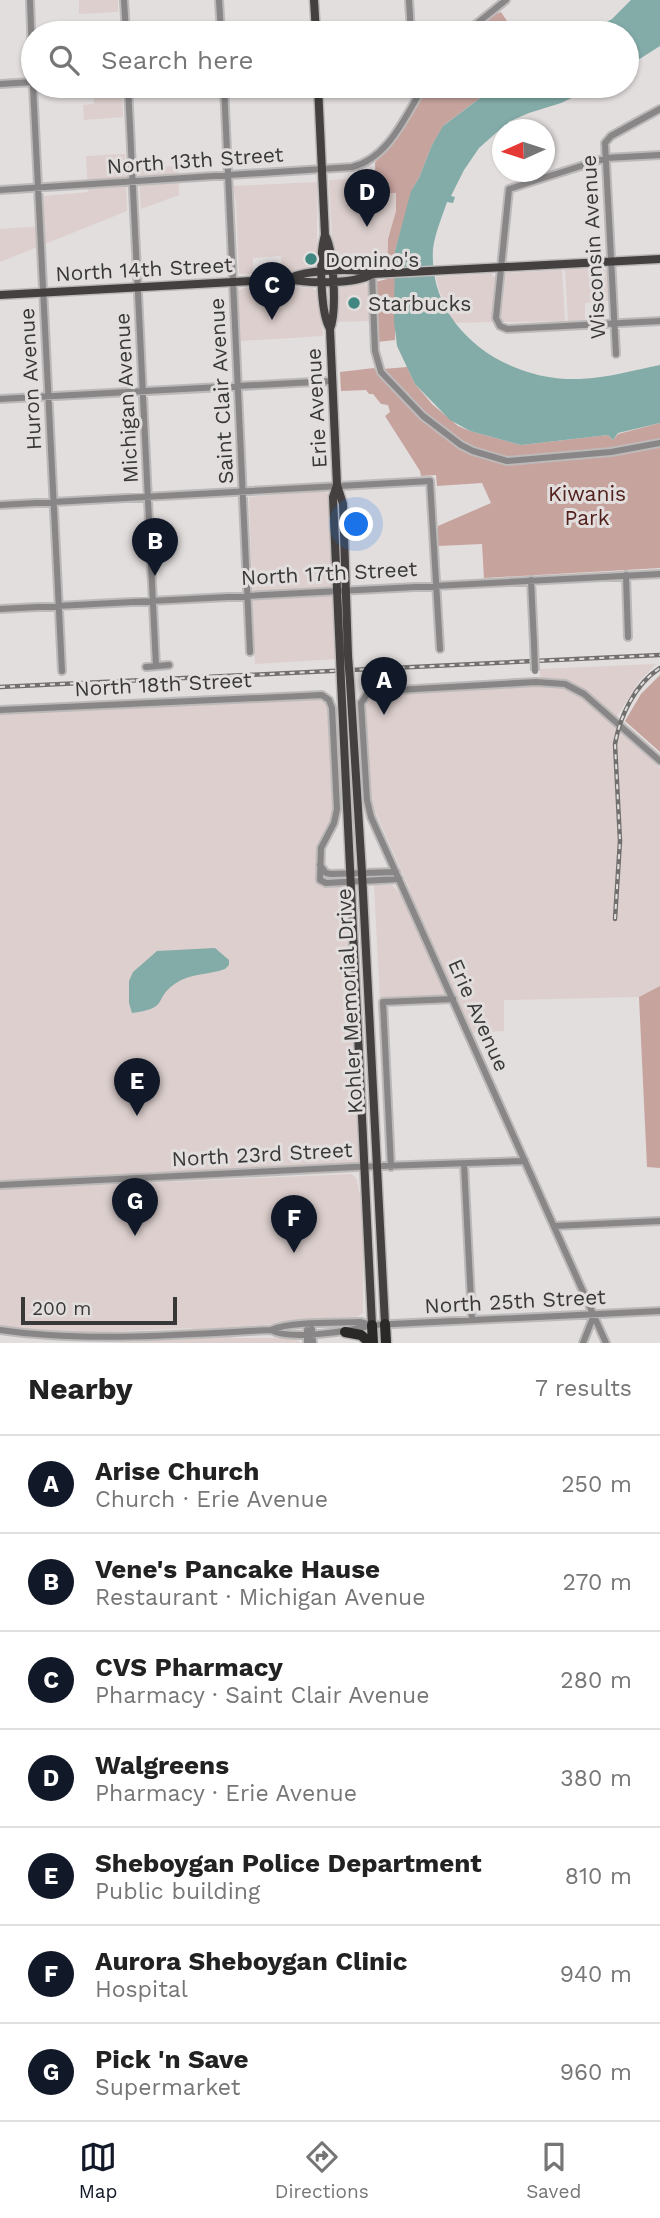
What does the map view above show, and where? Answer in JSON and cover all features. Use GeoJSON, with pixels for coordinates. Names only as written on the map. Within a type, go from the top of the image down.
{"type":"FeatureCollection","features":[{"type":"Feature","properties":{"kind":"highway","name":"Kohler Memorial Drive"},"geometry":{"type":"LineString","coordinates":[[385,1324],[386,1343]]}},
{"type":"Feature","properties":{"kind":"highway","name":"Kohler Memorial Drive"},"geometry":{"type":"LineString","coordinates":[[371,1343],[372,1325]]}},
{"type":"Feature","properties":{"kind":"highway"},"geometry":{"type":"LineString","coordinates":[[345,1332],[361,1335],[371,1343]]}},
{"type":"Feature","properties":{"kind":"main road"},"geometry":{"type":"LineString","coordinates":[[314,0],[315,21]]}},
{"type":"Feature","properties":{"kind":"main road","name":"Erie Avenue"},"geometry":{"type":"LineString","coordinates":[[319,98],[325,235],[322,252],[327,277]]}},
{"type":"Feature","properties":{"kind":"main road","name":"Erie Avenue"},"geometry":{"type":"LineString","coordinates":[[325,235],[330,248],[325,318],[330,329],[337,485],[333,497],[344,657]]}},
{"type":"Feature","properties":{"kind":"main road"},"geometry":{"type":"LineString","coordinates":[[330,248],[335,263],[358,271]]}},
{"type":"Feature","properties":{"kind":"main road","name":"North 14th Street"},"geometry":{"type":"LineString","coordinates":[[0,295],[289,279],[306,283],[358,271],[385,274],[660,259]]}},
{"type":"Feature","properties":{"kind":"main road","name":"North 14th Street"},"geometry":{"type":"LineString","coordinates":[[327,277],[362,279],[372,274]]}},
{"type":"Feature","properties":{"kind":"main road","name":"Kohler Memorial Drive"},"geometry":{"type":"LineString","coordinates":[[344,657],[350,878],[372,1325]]}},
{"type":"Feature","properties":{"kind":"main road","name":"Kohler Memorial Drive"},"geometry":{"type":"LineString","coordinates":[[345,681],[362,877],[385,1324]]}},
{"type":"Feature","properties":{"kind":"street","name":"Huron Avenue"},"geometry":{"type":"LineString","coordinates":[[30,0],[31,21]]}},
{"type":"Feature","properties":{"kind":"street"},"geometry":{"type":"LineString","coordinates":[[124,0],[125,21]]}},
{"type":"Feature","properties":{"kind":"street"},"geometry":{"type":"LineString","coordinates":[[219,0],[220,21]]}},
{"type":"Feature","properties":{"kind":"street"},"geometry":{"type":"LineString","coordinates":[[409,0],[410,21]]}},
{"type":"Feature","properties":{"kind":"street"},"geometry":{"type":"LineString","coordinates":[[480,21],[506,0]]}},
{"type":"Feature","properties":{"kind":"street"},"geometry":{"type":"LineString","coordinates":[[0,84],[21,84]]}},
{"type":"Feature","properties":{"kind":"street","name":"Huron Avenue"},"geometry":{"type":"LineString","coordinates":[[34,98],[62,671]]}},
{"type":"Feature","properties":{"kind":"street","name":"Michigan Avenue"},"geometry":{"type":"LineString","coordinates":[[129,98],[156,666]]}},
{"type":"Feature","properties":{"kind":"street","name":"Saint Clair Avenue"},"geometry":{"type":"LineString","coordinates":[[225,98],[250,652]]}},
{"type":"Feature","properties":{"kind":"street","name":"North 13th Street"},"geometry":{"type":"LineString","coordinates":[[0,190],[323,170],[363,164],[373,159],[385,147],[416,98]]}},
{"type":"Feature","properties":{"kind":"street","name":"Wisconsin Avenue"},"geometry":{"type":"LineString","coordinates":[[616,354],[606,139],[660,110]]}},
{"type":"Feature","properties":{"kind":"street"},"geometry":{"type":"LineString","coordinates":[[660,155],[606,158],[509,189],[496,317],[499,325],[510,329],[660,321]]}},
{"type":"Feature","properties":{"kind":"street"},"geometry":{"type":"LineString","coordinates":[[372,274],[376,358],[381,372],[431,423],[473,451],[507,461],[611,452],[660,443]]}},
{"type":"Feature","properties":{"kind":"street"},"geometry":{"type":"LineString","coordinates":[[0,399],[332,381]]}},
{"type":"Feature","properties":{"kind":"street"},"geometry":{"type":"LineString","coordinates":[[0,505],[430,481],[440,649]]}},
{"type":"Feature","properties":{"kind":"street","name":"North 17th Street"},"geometry":{"type":"LineString","coordinates":[[0,609],[660,573]]}},
{"type":"Feature","properties":{"kind":"street"},"geometry":{"type":"LineString","coordinates":[[626,575],[628,637]]}},
{"type":"Feature","properties":{"kind":"street"},"geometry":{"type":"LineString","coordinates":[[531,580],[536,682],[555,682],[574,687],[660,761]]}},
{"type":"Feature","properties":{"kind":"street"},"geometry":{"type":"LineString","coordinates":[[146,667],[169,665]]}},
{"type":"Feature","properties":{"kind":"street","name":"Erie Avenue"},"geometry":{"type":"LineString","coordinates":[[536,682],[368,694],[363,699],[361,708],[367,800],[371,817],[606,1343]]}},
{"type":"Feature","properties":{"kind":"street","name":"North 18th Street"},"geometry":{"type":"LineString","coordinates":[[0,710],[314,694],[327,698],[332,708],[337,809],[334,823],[322,845],[319,878],[322,882],[350,878]]}},
{"type":"Feature","properties":{"kind":"street"},"geometry":{"type":"LineString","coordinates":[[350,878],[396,872]]}},
{"type":"Feature","properties":{"kind":"street"},"geometry":{"type":"LineString","coordinates":[[362,877],[399,879]]}},
{"type":"Feature","properties":{"kind":"street"},"geometry":{"type":"LineString","coordinates":[[391,1167],[383,1002],[453,999]]}},
{"type":"Feature","properties":{"kind":"street","name":"North 23rd Street"},"geometry":{"type":"LineString","coordinates":[[0,1185],[364,1166],[525,1161]]}},
{"type":"Feature","properties":{"kind":"street"},"geometry":{"type":"LineString","coordinates":[[464,1164],[472,1320]]}},
{"type":"Feature","properties":{"kind":"street"},"geometry":{"type":"LineString","coordinates":[[554,1226],[660,1222]]}},
{"type":"Feature","properties":{"kind":"street","name":"North 25th Street"},"geometry":{"type":"LineString","coordinates":[[271,1330],[280,1335],[310,1334],[345,1332],[385,1324],[660,1311]]}},
{"type":"Feature","properties":{"kind":"street"},"geometry":{"type":"LineString","coordinates":[[583,1343],[594,1315]]}},
{"type":"Feature","properties":{"kind":"street","name":"North 25th Street"},"geometry":{"type":"LineString","coordinates":[[0,1331],[68,1339],[271,1330],[281,1326],[361,1322],[372,1325]]}},
{"type":"Feature","properties":{"kind":"street"},"geometry":{"type":"LineString","coordinates":[[309,1325],[313,1343]]}},
{"type":"Feature","properties":{"kind":"street"},"geometry":{"type":"LineString","coordinates":[[307,1343],[310,1334]]}},
{"type":"Feature","properties":{"kind":"shaded area"},"geometry":{"type":"Polygon","coordinates":[[[79,0],[118,0],[118,12],[79,14],[79,0]]]}},
{"type":"Feature","properties":{"kind":"shaded area"},"geometry":{"type":"Polygon","coordinates":[[[94,98],[122,98],[123,117],[84,120],[83,105],[94,104],[94,98]]]}},
{"type":"Feature","properties":{"kind":"shaded area"},"geometry":{"type":"Polygon","coordinates":[[[125,154],[127,211],[0,262],[0,229],[44,226],[44,196],[88,192],[86,156],[125,154]]]}},
{"type":"Feature","properties":{"kind":"shaded area"},"geometry":{"type":"Polygon","coordinates":[[[178,166],[179,195],[141,209],[138,168],[178,166]]]}},
{"type":"Feature","properties":{"kind":"shaded area"},"geometry":{"type":"Polygon","coordinates":[[[375,178],[376,194],[396,193],[396,211],[388,239],[387,268],[345,265],[339,262],[333,253],[329,180],[375,178]]]}},
{"type":"Feature","properties":{"kind":"shaded area"},"geometry":{"type":"Polygon","coordinates":[[[317,182],[317,267],[282,273],[281,256],[253,258],[253,274],[239,274],[233,186],[317,182]]]}},
{"type":"Feature","properties":{"kind":"shaded area"},"geometry":{"type":"Polygon","coordinates":[[[565,269],[607,270],[608,301],[585,303],[585,320],[568,321],[565,269]]]}},
{"type":"Feature","properties":{"kind":"shaded area"},"geometry":{"type":"Polygon","coordinates":[[[562,270],[565,321],[503,322],[501,317],[506,273],[562,270]]]}},
{"type":"Feature","properties":{"kind":"shaded area"},"geometry":{"type":"Polygon","coordinates":[[[491,273],[495,278],[492,322],[454,323],[436,277],[491,273]]]}},
{"type":"Feature","properties":{"kind":"shaded area"},"geometry":{"type":"Polygon","coordinates":[[[363,282],[368,287],[369,321],[337,322],[340,287],[346,283],[363,282]]]}},
{"type":"Feature","properties":{"kind":"shaded area"},"geometry":{"type":"Polygon","coordinates":[[[281,286],[318,291],[321,298],[323,336],[240,341],[238,291],[244,288],[281,286]]]}},
{"type":"Feature","properties":{"kind":"shaded area"},"geometry":{"type":"Polygon","coordinates":[[[321,491],[328,493],[330,501],[337,659],[255,664],[249,497],[321,491]]]}},
{"type":"Feature","properties":{"kind":"shaded area"},"geometry":{"type":"Polygon","coordinates":[[[656,664],[639,682],[612,724],[660,768],[660,986],[639,997],[504,1000],[504,1031],[472,1033],[456,996],[380,1000],[374,885],[392,885],[400,894],[410,890],[371,802],[364,710],[368,698],[374,695],[540,686],[540,669],[656,664]]]}},
{"type":"Feature","properties":{"kind":"shaded area"},"geometry":{"type":"Polygon","coordinates":[[[314,693],[329,700],[337,809],[323,844],[322,876],[350,874],[364,1166],[76,1182],[76,1186],[351,1174],[356,1178],[363,1208],[363,1313],[353,1319],[233,1327],[233,1338],[293,1338],[301,1343],[110,1343],[192,1339],[191,1328],[84,1333],[84,1339],[0,1330],[0,710],[314,693]]]}},
{"type":"Feature","properties":{"kind":"green space"},"geometry":{"type":"Polygon","coordinates":[[[501,12],[507,21],[478,21],[501,12]]]}},
{"type":"Feature","properties":{"kind":"green space"},"geometry":{"type":"Polygon","coordinates":[[[417,98],[480,98],[444,125],[413,188],[395,251],[395,340],[377,342],[375,282],[387,279],[388,239],[396,211],[396,193],[376,194],[375,163],[417,98]]]}},
{"type":"Feature","properties":{"kind":"green space","name":"Kiwanis Park"},"geometry":{"type":"Polygon","coordinates":[[[407,367],[415,384],[432,404],[458,426],[521,445],[608,435],[613,440],[618,434],[660,423],[660,568],[484,578],[482,544],[438,546],[438,526],[491,503],[482,483],[437,486],[436,475],[421,476],[385,416],[390,412],[388,405],[381,404],[366,390],[341,391],[340,372],[407,367]]]}},
{"type":"Feature","properties":{"kind":"green space"},"geometry":{"type":"Polygon","coordinates":[[[660,675],[660,752],[625,721],[641,694],[660,675]]]}},
{"type":"Feature","properties":{"kind":"green space"},"geometry":{"type":"Polygon","coordinates":[[[660,986],[660,1168],[647,1167],[639,997],[660,986]]]}},
{"type":"Feature","properties":{"kind":"water"},"geometry":{"type":"Polygon","coordinates":[[[631,0],[660,0],[660,46],[639,59],[639,21],[608,21],[631,0]]]}},
{"type":"Feature","properties":{"kind":"water"},"geometry":{"type":"Polygon","coordinates":[[[480,98],[572,98],[515,119],[492,119],[492,136],[479,148],[464,170],[451,196],[455,197],[453,203],[447,202],[433,249],[435,278],[443,303],[458,326],[477,345],[500,360],[525,371],[552,378],[580,379],[660,365],[660,423],[618,433],[613,440],[608,435],[521,445],[470,431],[450,420],[415,384],[397,346],[394,321],[395,251],[411,191],[443,126],[480,98]]]}},
{"type":"Feature","properties":{"kind":"water"},"geometry":{"type":"Polygon","coordinates":[[[215,948],[229,960],[225,969],[182,980],[164,994],[157,1006],[132,1013],[129,981],[133,972],[157,951],[215,948]]]}},
{"type":"Feature","properties":{"kind":"railway"},"geometry":{"type":"LineString","coordinates":[[0,687],[660,655]]}},
{"type":"Feature","properties":{"kind":"railway"},"geometry":{"type":"LineString","coordinates":[[615,919],[620,841],[615,744],[630,702],[643,683],[660,668]]}},
{"type":"Feature","properties":{"kind":"place","name":"Walgreens"},"geometry":{"type":"Point","coordinates":[367,227]}},
{"type":"Feature","properties":{"kind":"place","name":"Domino's"},"geometry":{"type":"Point","coordinates":[311,259]}},
{"type":"Feature","properties":{"kind":"place","name":"Starbucks"},"geometry":{"type":"Point","coordinates":[354,303]}},
{"type":"Feature","properties":{"kind":"place","name":"CVS Pharmacy"},"geometry":{"type":"Point","coordinates":[272,320]}},
{"type":"Feature","properties":{"kind":"place","name":"Vene's Pancake Hause"},"geometry":{"type":"Point","coordinates":[155,576]}},
{"type":"Feature","properties":{"kind":"place","name":"Arise Church"},"geometry":{"type":"Point","coordinates":[384,715]}},
{"type":"Feature","properties":{"kind":"place","name":"Sheboygan Police Department"},"geometry":{"type":"Point","coordinates":[137,1116]}},
{"type":"Feature","properties":{"kind":"place","name":"Pick 'n Save"},"geometry":{"type":"Point","coordinates":[135,1236]}},
{"type":"Feature","properties":{"kind":"place","name":"Aurora Sheboygan Clinic"},"geometry":{"type":"Point","coordinates":[294,1253]}}]}
